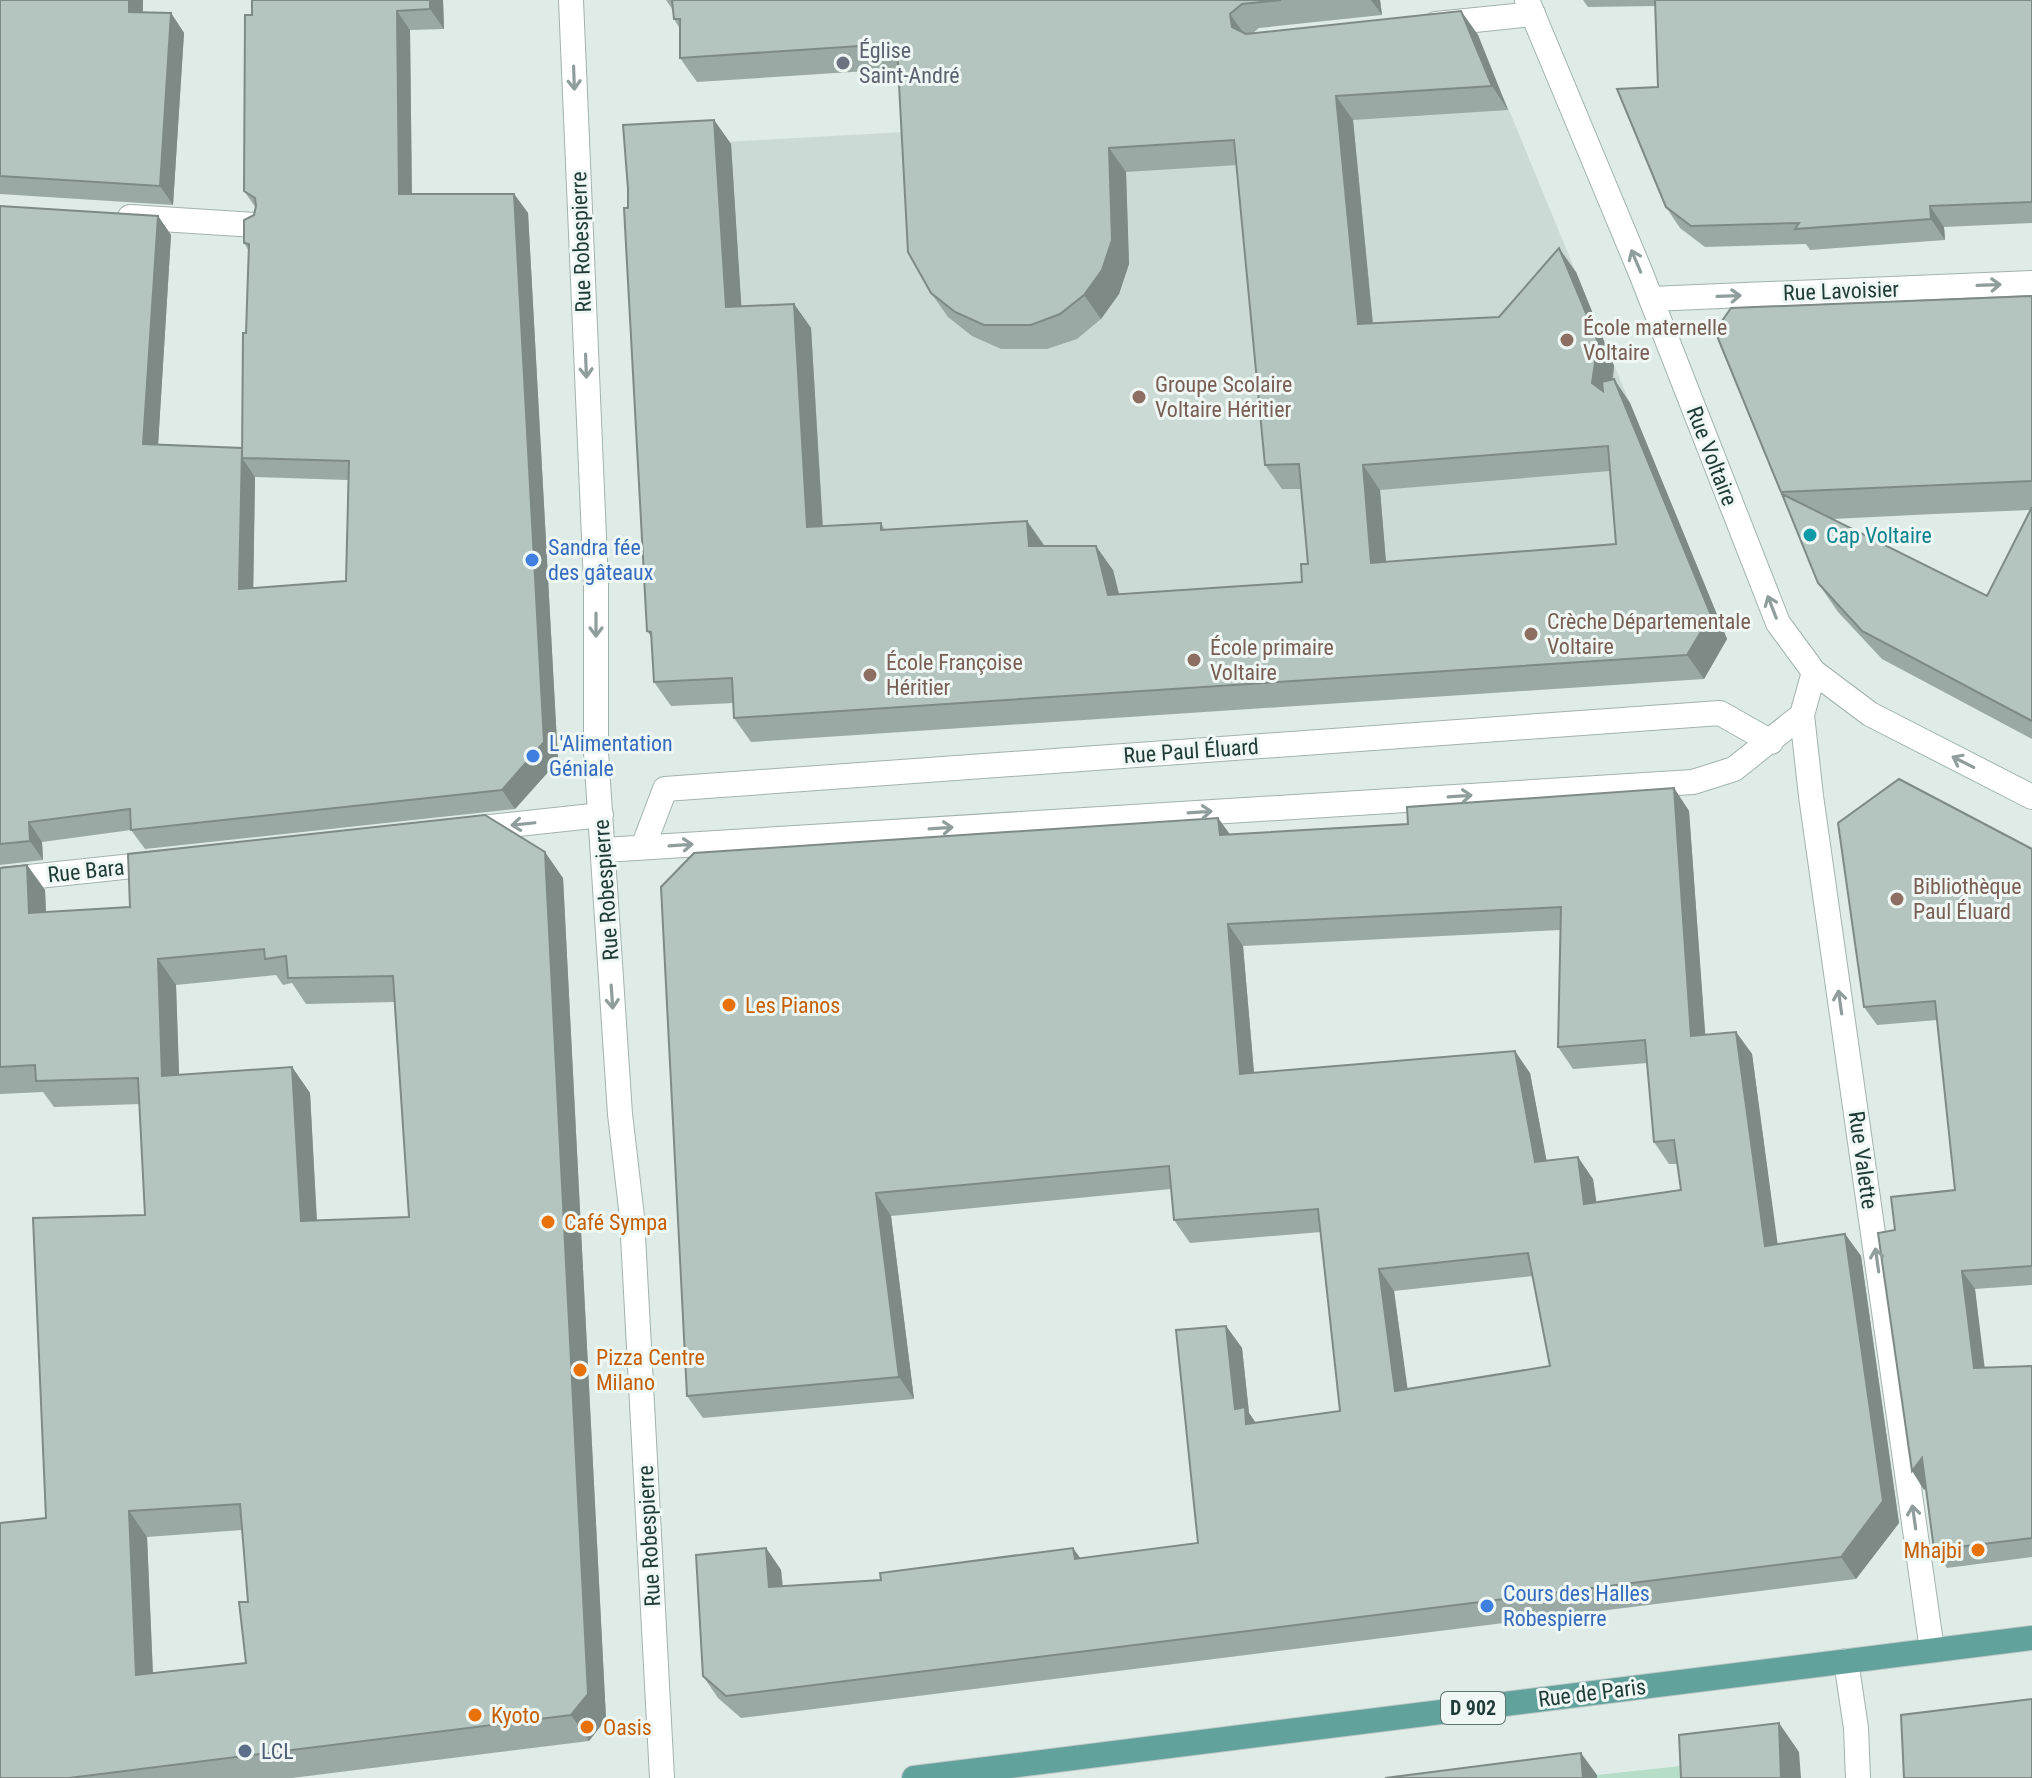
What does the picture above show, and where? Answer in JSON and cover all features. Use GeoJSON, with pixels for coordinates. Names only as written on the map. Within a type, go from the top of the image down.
{"type":"FeatureCollection","features":[{"type":"Feature","properties":{"kind":"main road","name":"Rue de Paris"},"geometry":{"type":"LineString","coordinates":[[914,1778],[2032,1638]]}},
{"type":"Feature","properties":{"kind":"street","name":"Rue Robespierre"},"geometry":{"type":"LineString","coordinates":[[571,0],[595,572],[596,752],[620,1114],[632,1217],[662,1778]]}},
{"type":"Feature","properties":{"kind":"street"},"geometry":{"type":"LineString","coordinates":[[1412,27],[1530,7]]}},
{"type":"Feature","properties":{"kind":"street","name":"Rue Voltaire"},"geometry":{"type":"LineString","coordinates":[[1530,7],[1651,299],[1778,623],[1814,672],[1870,714],[2032,797]]}},
{"type":"Feature","properties":{"kind":"street"},"geometry":{"type":"LineString","coordinates":[[111,216],[255,225]]}},
{"type":"Feature","properties":{"kind":"street","name":"Rue Lavoisier"},"geometry":{"type":"LineString","coordinates":[[1651,299],[2032,283]]}},
{"type":"Feature","properties":{"kind":"street","name":"Rue Valette"},"geometry":{"type":"LineString","coordinates":[[1814,672],[1802,715],[1932,1650]]}},
{"type":"Feature","properties":{"kind":"street","name":"Rue Paul Éluard"},"geometry":{"type":"LineString","coordinates":[[643,847],[665,789],[1720,713],[1771,742]]}},
{"type":"Feature","properties":{"kind":"street"},"geometry":{"type":"LineString","coordinates":[[604,850],[1693,782],[1734,769],[1802,715]]}},
{"type":"Feature","properties":{"kind":"street"},"geometry":{"type":"LineString","coordinates":[[449,832],[601,815]]}},
{"type":"Feature","properties":{"kind":"street","name":"Rue Bara"},"geometry":{"type":"LineString","coordinates":[[0,880],[186,860]]}},
{"type":"Feature","properties":{"kind":"street"},"geometry":{"type":"LineString","coordinates":[[1846,1661],[1856,1728],[1858,1778]]}},
{"type":"Feature","properties":{"kind":"shaded area","name":"Groupe Scolaire Voltaire Héritier"},"geometry":{"type":"Polygon","coordinates":[[[1504,98],[1655,464],[1662,500],[1727,639],[671,706],[637,147],[1504,98]]]}},
{"type":"Feature","properties":{"kind":"green space"},"geometry":{"type":"Polygon","coordinates":[[[1699,1764],[1700,1778],[1597,1778],[1597,1775],[1699,1764]]]}},
{"type":"Feature","properties":{"kind":"building"},"geometry":{"type":"Polygon","coordinates":[[[0,0],[129,0],[129,12],[171,13],[160,186],[0,176],[0,0]]]}},
{"type":"Feature","properties":{"kind":"building"},"geometry":{"type":"Polygon","coordinates":[[[252,0],[430,0],[430,9],[397,11],[399,194],[514,194],[544,742],[502,790],[131,830],[130,809],[29,822],[30,841],[0,844],[0,206],[158,216],[143,444],[242,448],[239,589],[346,581],[349,461],[242,458],[243,333],[246,333],[249,244],[244,243],[244,220],[254,215],[256,206],[255,198],[244,191],[245,15],[252,15],[252,0]]]}},
{"type":"Feature","properties":{"kind":"building"},"geometry":{"type":"Polygon","coordinates":[[[672,0],[1281,0],[1242,4],[1230,14],[1232,27],[1246,34],[1461,11],[1492,86],[1336,96],[1358,324],[1499,317],[1559,248],[1598,342],[1592,383],[1603,391],[1602,382],[1614,379],[1711,615],[1687,655],[734,718],[732,678],[654,682],[651,632],[647,631],[624,208],[628,208],[628,189],[623,125],[714,120],[726,307],[794,304],[807,527],[881,523],[881,530],[1027,521],[1029,546],[1096,546],[1108,595],[1302,582],[1301,564],[1308,564],[1299,464],[1265,465],[1234,140],[1109,148],[1112,240],[1102,270],[1084,295],[1060,314],[1031,325],[984,325],[955,312],[931,293],[908,252],[897,47],[889,48],[889,44],[680,58],[680,19],[674,19],[672,0]],[[1608,446],[1363,465],[1371,563],[1616,544],[1608,446]]]}},
{"type":"Feature","properties":{"kind":"building"},"geometry":{"type":"Polygon","coordinates":[[[1655,0],[2032,0],[2032,202],[1930,206],[1931,219],[1795,229],[1799,223],[1691,226],[1666,207],[1617,89],[1658,87],[1655,0]]]}},
{"type":"Feature","properties":{"kind":"building","name":"Cap Voltaire"},"geometry":{"type":"Polygon","coordinates":[[[2032,296],[2032,481],[1781,492],[1715,331],[1731,308],[2032,296]]]}},
{"type":"Feature","properties":{"kind":"building"},"geometry":{"type":"Polygon","coordinates":[[[1782,494],[1987,596],[2032,507],[2032,721],[1862,631],[1818,583],[1782,494]]]}},
{"type":"Feature","properties":{"kind":"building"},"geometry":{"type":"Polygon","coordinates":[[[1899,779],[2032,849],[2032,1266],[1962,1271],[1974,1368],[2032,1366],[2032,1538],[1934,1550],[1922,1458],[1912,1471],[1878,1233],[1895,1230],[1891,1197],[1955,1190],[1935,1001],[1864,1007],[1838,823],[1899,779]]]}},
{"type":"Feature","properties":{"kind":"building"},"geometry":{"type":"Polygon","coordinates":[[[1674,788],[1691,1036],[1736,1032],[1765,1246],[1845,1234],[1883,1501],[1841,1557],[726,1696],[703,1676],[696,1555],[766,1548],[769,1587],[881,1580],[880,1573],[1073,1548],[1075,1559],[1198,1543],[1176,1330],[1226,1326],[1235,1409],[1245,1407],[1246,1424],[1340,1411],[1318,1209],[1174,1220],[1169,1166],[876,1193],[899,1377],[687,1396],[661,887],[694,853],[1218,818],[1220,835],[1408,824],[1407,807],[1674,788]],[[1561,907],[1228,924],[1240,1074],[1515,1051],[1535,1162],[1578,1157],[1584,1204],[1681,1190],[1674,1140],[1654,1142],[1645,1040],[1558,1047],[1561,907]],[[1528,1253],[1379,1269],[1395,1391],[1550,1366],[1528,1253]]]}},
{"type":"Feature","properties":{"kind":"building"},"geometry":{"type":"Polygon","coordinates":[[[485,815],[545,852],[588,1694],[571,1715],[69,1778],[0,1778],[0,1523],[46,1518],[33,1218],[145,1215],[138,1078],[36,1081],[35,1065],[0,1067],[0,868],[27,865],[29,913],[130,907],[128,854],[485,815]],[[264,949],[158,959],[162,1076],[292,1067],[301,1221],[409,1217],[393,976],[288,978],[286,956],[265,959],[264,949]],[[240,1504],[129,1511],[136,1675],[246,1663],[239,1602],[248,1602],[240,1504]]]}},
{"type":"Feature","properties":{"kind":"building"},"geometry":{"type":"Polygon","coordinates":[[[2032,1699],[2032,1778],[1904,1778],[1901,1715],[2032,1699]]]}},
{"type":"Feature","properties":{"kind":"building"},"geometry":{"type":"Polygon","coordinates":[[[1779,1723],[1781,1778],[1681,1778],[1679,1735],[1779,1723]]]}},
{"type":"Feature","properties":{"kind":"building"},"geometry":{"type":"Polygon","coordinates":[[[1581,1753],[1583,1778],[1385,1778],[1581,1753]]]}},
{"type":"Feature","properties":{"kind":"place","name":"Église Saint-André"},"geometry":{"type":"Point","coordinates":[843,63]}},
{"type":"Feature","properties":{"kind":"place","name":"École maternelle Voltaire"},"geometry":{"type":"Point","coordinates":[1567,340]}},
{"type":"Feature","properties":{"kind":"place","name":"Groupe Scolaire Voltaire Héritier"},"geometry":{"type":"Point","coordinates":[1139,397]}},
{"type":"Feature","properties":{"kind":"place","name":"Cap Voltaire"},"geometry":{"type":"Point","coordinates":[1810,535]}},
{"type":"Feature","properties":{"kind":"place","name":"Sandra fée des gâteaux"},"geometry":{"type":"Point","coordinates":[532,560]}},
{"type":"Feature","properties":{"kind":"place","name":"Crèche Départementale Voltaire"},"geometry":{"type":"Point","coordinates":[1531,634]}},
{"type":"Feature","properties":{"kind":"place","name":"École primaire Voltaire"},"geometry":{"type":"Point","coordinates":[1194,660]}},
{"type":"Feature","properties":{"kind":"place","name":"École Françoise Héritier"},"geometry":{"type":"Point","coordinates":[870,675]}},
{"type":"Feature","properties":{"kind":"place","name":"L'Alimentation Géniale"},"geometry":{"type":"Point","coordinates":[533,756]}},
{"type":"Feature","properties":{"kind":"place","name":"Bibliothèque Paul Éluard"},"geometry":{"type":"Point","coordinates":[1897,899]}},
{"type":"Feature","properties":{"kind":"place","name":"Les Pianos"},"geometry":{"type":"Point","coordinates":[729,1005]}},
{"type":"Feature","properties":{"kind":"place","name":"Café Sympa"},"geometry":{"type":"Point","coordinates":[548,1222]}},
{"type":"Feature","properties":{"kind":"place","name":"Pizza Centre Milano"},"geometry":{"type":"Point","coordinates":[580,1370]}},
{"type":"Feature","properties":{"kind":"place","name":"Mhajbi"},"geometry":{"type":"Point","coordinates":[1978,1550]}},
{"type":"Feature","properties":{"kind":"place","name":"Cours des Halles Robespierre"},"geometry":{"type":"Point","coordinates":[1487,1606]}},
{"type":"Feature","properties":{"kind":"place","name":"Kyoto"},"geometry":{"type":"Point","coordinates":[475,1715]}},
{"type":"Feature","properties":{"kind":"place","name":"Oasis"},"geometry":{"type":"Point","coordinates":[587,1727]}},
{"type":"Feature","properties":{"kind":"place","name":"LCL"},"geometry":{"type":"Point","coordinates":[245,1751]}}]}
